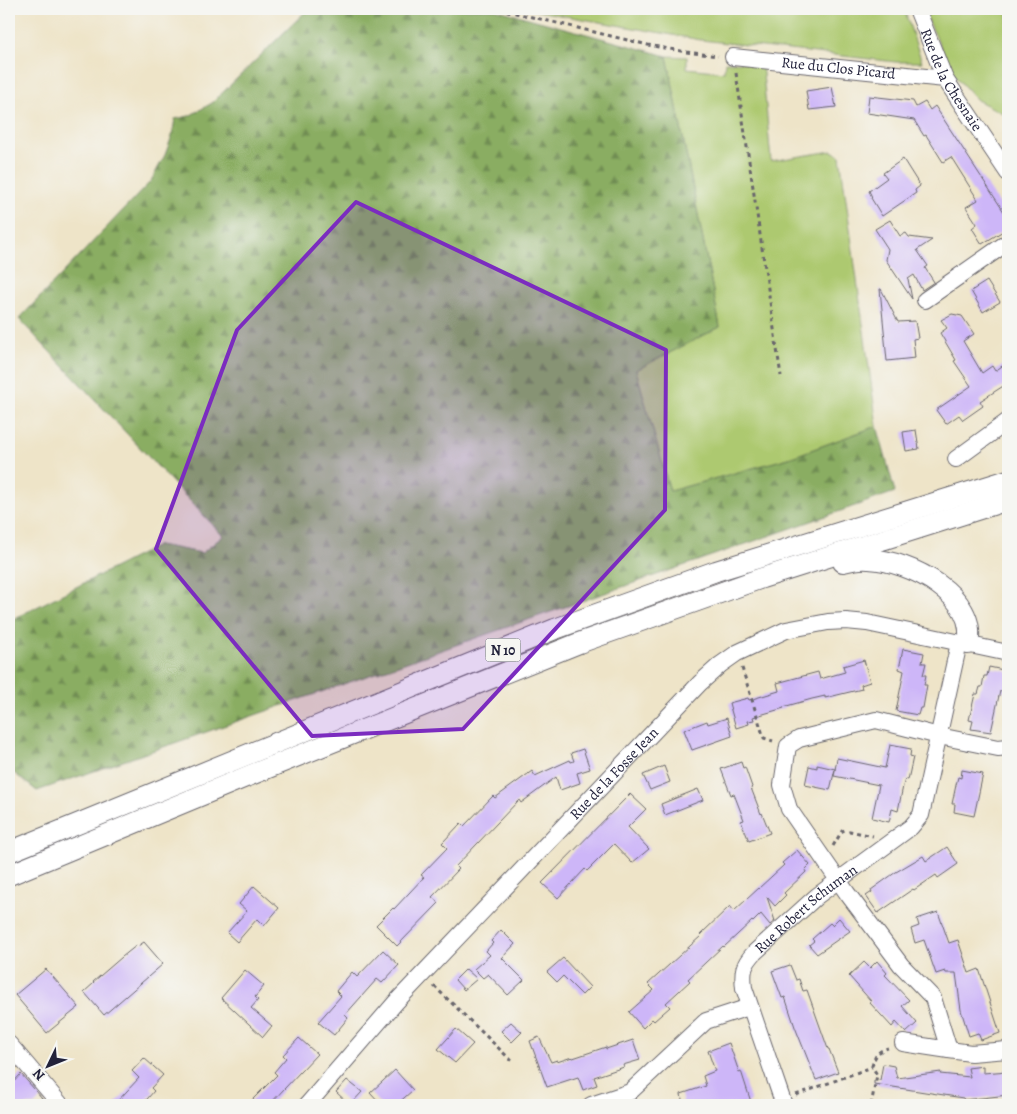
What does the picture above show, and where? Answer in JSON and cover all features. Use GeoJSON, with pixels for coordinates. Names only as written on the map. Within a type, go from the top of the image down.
{"type":"FeatureCollection","features":[{"type":"Feature","properties":{"kind":"main road","name":"N 10"},"geometry":{"type":"LineString","coordinates":[[9,852],[555,629],[716,571],[1008,480]]}},
{"type":"Feature","properties":{"kind":"main road","name":"N 10"},"geometry":{"type":"LineString","coordinates":[[9,874],[579,643],[762,578],[1008,500]]}},
{"type":"Feature","properties":{"kind":"main road"},"geometry":{"type":"LineString","coordinates":[[742,586],[762,585],[848,560],[868,558],[883,561],[904,567],[928,578],[941,586],[959,603],[968,621],[970,636],[963,644]]}},
{"type":"Feature","properties":{"kind":"street","name":"Rue de la Chesnaie"},"geometry":{"type":"LineString","coordinates":[[917,9],[945,80],[1008,173]]}},
{"type":"Feature","properties":{"kind":"street","name":"Rue du Clos Picard"},"geometry":{"type":"LineString","coordinates":[[734,58],[945,80]]}},
{"type":"Feature","properties":{"kind":"street"},"geometry":{"type":"LineString","coordinates":[[925,300],[1008,242]]}},
{"type":"Feature","properties":{"kind":"street"},"geometry":{"type":"LineString","coordinates":[[956,459],[1008,421]]}},
{"type":"Feature","properties":{"kind":"street","name":"Rue de la Fosse Jean"},"geometry":{"type":"LineString","coordinates":[[307,1105],[396,1002],[700,683],[737,653],[786,630],[846,620],[1008,653]]}},
{"type":"Feature","properties":{"kind":"street","name":"Rue Robert Schuman"},"geometry":{"type":"LineString","coordinates":[[783,1103],[744,988],[743,971],[746,961],[817,896],[911,827],[921,816],[963,644]]}},
{"type":"Feature","properties":{"kind":"street"},"geometry":{"type":"LineString","coordinates":[[949,1050],[934,998],[901,965],[838,880],[789,809],[782,785],[788,746],[799,739],[876,720],[939,736],[998,748],[1008,747]]}},
{"type":"Feature","properties":{"kind":"street"},"geometry":{"type":"LineString","coordinates":[[591,1105],[630,1092],[706,1021],[750,1007]]}},
{"type":"Feature","properties":{"kind":"street"},"geometry":{"type":"LineString","coordinates":[[903,1043],[971,1053],[1006,1050]]}},
{"type":"Feature","properties":{"kind":"street"},"geometry":{"type":"LineString","coordinates":[[9,1044],[61,1105]]}},
{"type":"Feature","properties":{"kind":"path"},"geometry":{"type":"LineString","coordinates":[[499,9],[648,45],[734,58],[781,376]]}},
{"type":"Feature","properties":{"kind":"path"},"geometry":{"type":"LineString","coordinates":[[737,653],[764,738],[788,746]]}},
{"type":"Feature","properties":{"kind":"path"},"geometry":{"type":"LineString","coordinates":[[821,855],[829,850],[842,831],[845,830],[893,840]]}},
{"type":"Feature","properties":{"kind":"path"},"geometry":{"type":"LineString","coordinates":[[422,975],[514,1063]]}},
{"type":"Feature","properties":{"kind":"path"},"geometry":{"type":"LineString","coordinates":[[870,1105],[877,1075],[872,1067],[875,1057],[880,1050],[903,1043]]}},
{"type":"Feature","properties":{"kind":"path"},"geometry":{"type":"LineString","coordinates":[[783,1103],[872,1067]]}},
{"type":"Feature","properties":{"kind":"highlighted area"},"geometry":{"type":"Polygon","coordinates":[[[356,202],[666,350],[665,510],[463,729],[312,736],[156,549],[237,330],[356,202]]]}},
{"type":"Feature","properties":{"kind":"green space"},"geometry":{"type":"Polygon","coordinates":[[[308,9],[495,9],[667,56],[720,327],[636,370],[670,491],[789,458],[877,426],[895,492],[37,791],[9,769],[9,621],[159,545],[202,553],[223,536],[19,319],[151,181],[165,155],[172,136],[175,119],[189,116],[212,103],[308,9]]]}},
{"type":"Feature","properties":{"kind":"green space"},"geometry":{"type":"Polygon","coordinates":[[[526,9],[904,9],[922,62],[896,62],[701,40],[526,9]]]}},
{"type":"Feature","properties":{"kind":"green space"},"geometry":{"type":"Polygon","coordinates":[[[923,9],[1008,9],[1008,116],[977,100],[954,75],[923,9]]]}},
{"type":"Feature","properties":{"kind":"green space"},"geometry":{"type":"Polygon","coordinates":[[[667,56],[687,57],[687,68],[724,72],[725,62],[762,63],[771,161],[832,151],[840,156],[877,426],[789,458],[670,491],[636,370],[720,327],[667,56]]]}},
{"type":"Feature","properties":{"kind":"building"},"geometry":{"type":"Polygon","coordinates":[[[832,87],[836,107],[809,110],[806,91],[832,87]]]}},
{"type":"Feature","properties":{"kind":"building"},"geometry":{"type":"Polygon","coordinates":[[[869,96],[913,101],[916,107],[925,102],[930,110],[935,106],[1008,218],[1008,228],[982,244],[972,228],[977,224],[966,207],[978,200],[951,157],[943,162],[914,120],[867,113],[869,96]]]}},
{"type":"Feature","properties":{"kind":"building"},"geometry":{"type":"Polygon","coordinates":[[[903,159],[920,186],[915,190],[916,193],[882,216],[869,191],[887,178],[883,173],[903,159]]]}},
{"type":"Feature","properties":{"kind":"building"},"geometry":{"type":"Polygon","coordinates":[[[890,220],[900,236],[906,233],[909,237],[932,240],[917,250],[928,266],[925,268],[934,282],[922,290],[914,275],[908,279],[912,299],[886,260],[888,249],[875,229],[890,220]]]}},
{"type":"Feature","properties":{"kind":"building"},"geometry":{"type":"Polygon","coordinates":[[[987,281],[1000,302],[983,312],[971,291],[987,281]]]}},
{"type":"Feature","properties":{"kind":"building"},"geometry":{"type":"Polygon","coordinates":[[[880,289],[898,322],[915,321],[918,338],[913,339],[915,358],[887,361],[880,289]]]}},
{"type":"Feature","properties":{"kind":"building"},"geometry":{"type":"Polygon","coordinates":[[[952,314],[962,316],[974,334],[963,341],[982,373],[992,366],[995,371],[1008,362],[1008,383],[980,401],[983,406],[963,420],[959,415],[946,424],[936,410],[971,386],[954,361],[956,360],[940,333],[947,328],[941,320],[952,314]]]}},
{"type":"Feature","properties":{"kind":"building"},"geometry":{"type":"Polygon","coordinates":[[[916,430],[919,449],[906,451],[903,432],[916,430]]]}},
{"type":"Feature","properties":{"kind":"building"},"geometry":{"type":"Polygon","coordinates":[[[903,649],[924,653],[922,663],[926,663],[923,675],[926,675],[924,685],[927,685],[923,708],[920,708],[918,715],[896,711],[904,671],[899,669],[903,649]]]}},
{"type":"Feature","properties":{"kind":"building"},"geometry":{"type":"Polygon","coordinates":[[[864,660],[870,682],[861,685],[862,689],[783,707],[753,717],[754,720],[748,721],[749,724],[736,728],[729,703],[748,698],[749,700],[779,691],[777,683],[818,672],[820,679],[845,672],[843,666],[864,660]]]}},
{"type":"Feature","properties":{"kind":"building"},"geometry":{"type":"Polygon","coordinates":[[[989,667],[1008,671],[1006,692],[1000,691],[991,732],[971,729],[973,721],[969,720],[975,694],[978,694],[980,687],[982,687],[984,676],[987,676],[989,667]]]}},
{"type":"Feature","properties":{"kind":"building"},"geometry":{"type":"Polygon","coordinates":[[[727,718],[732,736],[692,750],[684,730],[707,721],[708,724],[727,718]]]}},
{"type":"Feature","properties":{"kind":"building"},"geometry":{"type":"Polygon","coordinates":[[[890,745],[911,749],[910,756],[913,757],[908,780],[905,779],[903,786],[898,811],[892,809],[889,822],[872,818],[879,785],[834,776],[837,758],[885,768],[890,745]]]}},
{"type":"Feature","properties":{"kind":"building"},"geometry":{"type":"Polygon","coordinates":[[[583,749],[590,769],[577,773],[580,783],[560,790],[556,777],[521,803],[519,800],[456,866],[459,869],[432,897],[439,903],[397,946],[376,925],[424,877],[421,875],[447,848],[442,843],[461,823],[464,826],[493,796],[495,798],[532,771],[535,776],[570,760],[571,762],[574,761],[571,753],[583,749]]]}},
{"type":"Feature","properties":{"kind":"building"},"geometry":{"type":"Polygon","coordinates":[[[741,762],[743,768],[745,767],[751,788],[770,833],[749,841],[741,821],[744,820],[734,794],[731,795],[721,769],[741,762]]]}},
{"type":"Feature","properties":{"kind":"building"},"geometry":{"type":"Polygon","coordinates":[[[817,765],[835,769],[830,790],[805,785],[809,766],[817,768],[817,765]]]}},
{"type":"Feature","properties":{"kind":"building"},"geometry":{"type":"Polygon","coordinates":[[[664,766],[670,782],[650,790],[643,775],[664,766]]]}},
{"type":"Feature","properties":{"kind":"building"},"geometry":{"type":"Polygon","coordinates":[[[962,770],[983,774],[974,816],[954,812],[955,804],[952,804],[958,777],[961,778],[962,770]]]}},
{"type":"Feature","properties":{"kind":"building"},"geometry":{"type":"Polygon","coordinates":[[[698,789],[703,800],[665,815],[661,804],[698,789]]]}},
{"type":"Feature","properties":{"kind":"building"},"geometry":{"type":"Polygon","coordinates":[[[630,794],[646,809],[628,827],[649,849],[632,863],[614,844],[587,871],[585,869],[558,898],[542,883],[630,794]]]}},
{"type":"Feature","properties":{"kind":"building"},"geometry":{"type":"Polygon","coordinates":[[[947,847],[958,864],[938,878],[936,875],[913,889],[878,913],[866,896],[872,892],[871,890],[923,856],[926,861],[947,847]]]}},
{"type":"Feature","properties":{"kind":"building"},"geometry":{"type":"Polygon","coordinates":[[[797,850],[810,865],[805,870],[806,872],[784,893],[786,895],[775,906],[767,897],[775,921],[770,925],[761,914],[752,921],[688,979],[690,981],[666,1003],[670,1007],[654,1021],[652,1019],[643,1028],[629,1012],[654,990],[648,984],[701,936],[730,906],[734,911],[784,865],[782,863],[797,850]]]}},
{"type":"Feature","properties":{"kind":"building"},"geometry":{"type":"Polygon","coordinates":[[[254,886],[279,908],[264,926],[257,919],[237,942],[227,933],[247,911],[239,904],[254,886]]]}},
{"type":"Feature","properties":{"kind":"building"},"geometry":{"type":"Polygon","coordinates":[[[938,912],[949,943],[958,940],[969,973],[979,969],[1000,1033],[981,1040],[978,1033],[969,1036],[961,1010],[956,973],[946,973],[945,971],[936,974],[924,940],[915,943],[911,929],[919,926],[917,919],[938,912]]]}},
{"type":"Feature","properties":{"kind":"building"},"geometry":{"type":"Polygon","coordinates":[[[839,918],[850,931],[817,954],[809,945],[814,941],[812,939],[830,923],[832,925],[839,918]]]}},
{"type":"Feature","properties":{"kind":"building"},"geometry":{"type":"Polygon","coordinates":[[[501,930],[515,944],[502,958],[524,980],[508,995],[488,974],[483,978],[474,969],[490,955],[486,951],[493,943],[491,941],[501,930]]]}},
{"type":"Feature","properties":{"kind":"building"},"geometry":{"type":"Polygon","coordinates":[[[144,942],[163,964],[104,1015],[84,992],[122,957],[144,942]]]}},
{"type":"Feature","properties":{"kind":"building"},"geometry":{"type":"Polygon","coordinates":[[[383,950],[399,965],[382,983],[377,979],[345,1015],[348,1018],[334,1035],[318,1022],[341,996],[336,991],[352,972],[357,977],[383,950]]]}},
{"type":"Feature","properties":{"kind":"building"},"geometry":{"type":"Polygon","coordinates":[[[563,958],[590,987],[582,995],[563,976],[557,982],[547,972],[563,958]]]}},
{"type":"Feature","properties":{"kind":"building"},"geometry":{"type":"Polygon","coordinates":[[[877,961],[887,973],[885,975],[909,1000],[902,1006],[917,1023],[906,1033],[896,1022],[892,1027],[849,976],[864,962],[870,968],[877,961]]]}},
{"type":"Feature","properties":{"kind":"building"},"geometry":{"type":"Polygon","coordinates":[[[790,965],[796,980],[799,979],[803,991],[807,990],[838,1072],[816,1080],[785,997],[782,998],[772,971],[790,965]]]}},
{"type":"Feature","properties":{"kind":"building"},"geometry":{"type":"Polygon","coordinates":[[[46,969],[79,1007],[47,1033],[15,995],[46,969]]]}},
{"type":"Feature","properties":{"kind":"building"},"geometry":{"type":"Polygon","coordinates":[[[466,969],[477,979],[464,990],[455,980],[466,969]]]}},
{"type":"Feature","properties":{"kind":"building"},"geometry":{"type":"Polygon","coordinates":[[[245,970],[264,986],[255,997],[258,1000],[251,1008],[272,1026],[263,1037],[221,998],[245,970]]]}},
{"type":"Feature","properties":{"kind":"building"},"geometry":{"type":"Polygon","coordinates":[[[511,1022],[522,1032],[512,1042],[501,1031],[511,1022]]]}},
{"type":"Feature","properties":{"kind":"building"},"geometry":{"type":"Polygon","coordinates":[[[456,1029],[473,1044],[455,1063],[438,1049],[456,1029]]]}},
{"type":"Feature","properties":{"kind":"building"},"geometry":{"type":"Polygon","coordinates":[[[539,1037],[551,1062],[573,1058],[633,1040],[640,1060],[594,1077],[597,1085],[583,1090],[578,1077],[547,1087],[530,1041],[539,1037]]]}},
{"type":"Feature","properties":{"kind":"building"},"geometry":{"type":"Polygon","coordinates":[[[299,1038],[317,1054],[269,1105],[247,1105],[277,1075],[274,1072],[286,1058],[283,1055],[299,1038]]]}},
{"type":"Feature","properties":{"kind":"building"},"geometry":{"type":"Polygon","coordinates":[[[729,1043],[751,1102],[742,1105],[683,1105],[681,1094],[706,1086],[703,1076],[715,1071],[708,1051],[729,1043]]]}},
{"type":"Feature","properties":{"kind":"building"},"geometry":{"type":"Polygon","coordinates":[[[144,1058],[163,1075],[151,1088],[154,1091],[142,1105],[114,1105],[139,1078],[132,1071],[144,1058]]]}},
{"type":"Feature","properties":{"kind":"building"},"geometry":{"type":"Polygon","coordinates":[[[883,1064],[894,1066],[897,1078],[941,1072],[940,1074],[970,1077],[968,1068],[983,1066],[983,1073],[1008,1071],[1008,1095],[964,1100],[963,1098],[874,1084],[874,1081],[880,1080],[883,1064]]]}},
{"type":"Feature","properties":{"kind":"building"},"geometry":{"type":"Polygon","coordinates":[[[395,1070],[413,1090],[396,1105],[381,1105],[370,1093],[395,1070]]]}},
{"type":"Feature","properties":{"kind":"building"},"geometry":{"type":"Polygon","coordinates":[[[21,1074],[42,1098],[34,1105],[9,1105],[9,1087],[21,1074]]]}},
{"type":"Feature","properties":{"kind":"building"},"geometry":{"type":"Polygon","coordinates":[[[347,1080],[362,1092],[350,1105],[336,1092],[347,1080]]]}}]}
